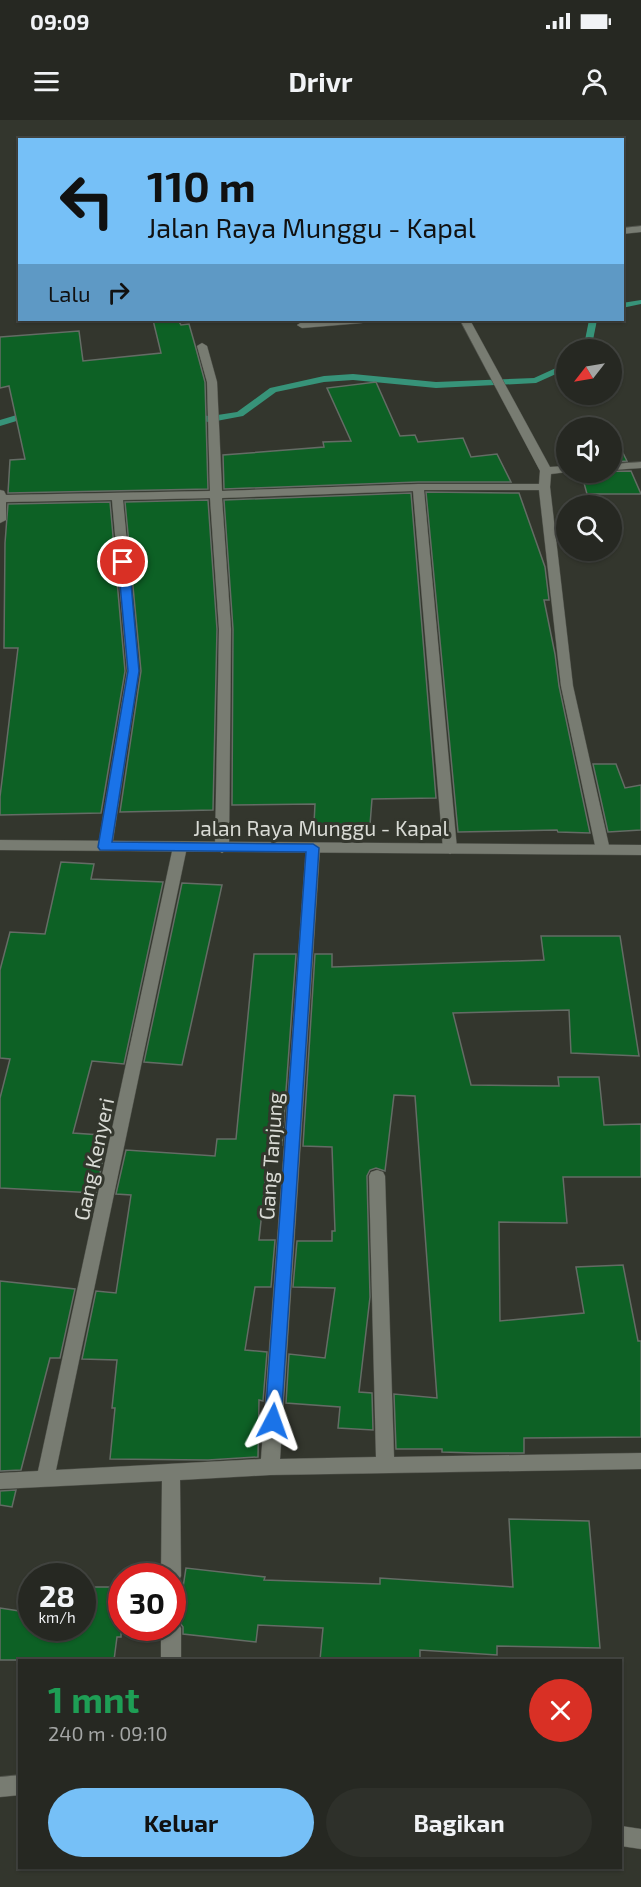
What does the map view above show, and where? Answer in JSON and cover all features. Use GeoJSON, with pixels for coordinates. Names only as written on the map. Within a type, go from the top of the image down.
{"type":"FeatureCollection","features":[{"type":"Feature","properties":{"kind":"street"},"geometry":{"type":"LineString","coordinates":[[624,231],[641,229]]}},
{"type":"Feature","properties":{"kind":"street"},"geometry":{"type":"LineString","coordinates":[[302,325],[350,321]]}},
{"type":"Feature","properties":{"kind":"street"},"geometry":{"type":"LineString","coordinates":[[466,321],[546,471],[544,487],[567,686],[603,850]]}},
{"type":"Feature","properties":{"kind":"street"},"geometry":{"type":"LineString","coordinates":[[202,346],[212,382],[216,495],[225,629],[222,848]]}},
{"type":"Feature","properties":{"kind":"street"},"geometry":{"type":"LineString","coordinates":[[622,466],[641,465]]}},
{"type":"Feature","properties":{"kind":"street"},"geometry":{"type":"LineString","coordinates":[[546,471],[556,471]]}},
{"type":"Feature","properties":{"kind":"street"},"geometry":{"type":"LineString","coordinates":[[0,520],[1,496],[216,495],[418,487],[544,487]]}},
{"type":"Feature","properties":{"kind":"street"},"geometry":{"type":"LineString","coordinates":[[418,487],[450,849]]}},
{"type":"Feature","properties":{"kind":"street"},"geometry":{"type":"LineString","coordinates":[[105,847],[134,671],[117,496]]}},
{"type":"Feature","properties":{"kind":"street","name":"Jalan Raya Munggu - Kapal"},"geometry":{"type":"LineString","coordinates":[[0,844],[105,847],[641,850]]}},
{"type":"Feature","properties":{"kind":"street","name":"Gang Kenyeri"},"geometry":{"type":"LineString","coordinates":[[45,1479],[180,847]]}},
{"type":"Feature","properties":{"kind":"street","name":"Gang Tanjung"},"geometry":{"type":"LineString","coordinates":[[270,1467],[313,848]]}},
{"type":"Feature","properties":{"kind":"street"},"geometry":{"type":"LineString","coordinates":[[378,1176],[385,1465]]}},
{"type":"Feature","properties":{"kind":"street"},"geometry":{"type":"LineString","coordinates":[[0,1480],[270,1467],[641,1461]]}},
{"type":"Feature","properties":{"kind":"street"},"geometry":{"type":"LineString","coordinates":[[171,1472],[171,1563]]}},
{"type":"Feature","properties":{"kind":"street"},"geometry":{"type":"LineString","coordinates":[[171,1641],[171,1659]]}},
{"type":"Feature","properties":{"kind":"street"},"geometry":{"type":"LineString","coordinates":[[0,1787],[18,1785]]}},
{"type":"Feature","properties":{"kind":"street"},"geometry":{"type":"LineString","coordinates":[[622,1836],[641,1839]]}},
{"type":"Feature","properties":{"kind":"building"},"geometry":{"type":"Polygon","coordinates":[[[153,321],[179,321],[181,325],[189,324],[205,382],[208,489],[8,493],[10,460],[25,459],[9,386],[0,388],[0,337],[79,331],[83,361],[161,353],[153,321]]]}},
{"type":"Feature","properties":{"kind":"building"},"geometry":{"type":"Polygon","coordinates":[[[376,382],[400,436],[415,435],[418,442],[463,438],[471,457],[497,454],[511,482],[418,482],[224,489],[223,455],[324,447],[323,442],[351,441],[327,388],[376,382]]]}},
{"type":"Feature","properties":{"kind":"building"},"geometry":{"type":"Polygon","coordinates":[[[622,451],[627,461],[622,461],[622,451]]]}},
{"type":"Feature","properties":{"kind":"building"},"geometry":{"type":"Polygon","coordinates":[[[622,471],[631,471],[641,494],[587,494],[584,483],[622,483],[622,471]]]}},
{"type":"Feature","properties":{"kind":"building"},"geometry":{"type":"Polygon","coordinates":[[[426,492],[519,493],[545,567],[549,600],[544,600],[559,686],[590,833],[558,832],[557,830],[458,832],[426,492]]]}},
{"type":"Feature","properties":{"kind":"building"},"geometry":{"type":"Polygon","coordinates":[[[411,493],[436,798],[372,799],[370,825],[314,824],[315,804],[232,805],[233,629],[224,500],[411,493]]]}},
{"type":"Feature","properties":{"kind":"building"},"geometry":{"type":"Polygon","coordinates":[[[208,500],[217,629],[213,810],[120,812],[141,671],[125,502],[208,500]]]}},
{"type":"Feature","properties":{"kind":"building"},"geometry":{"type":"Polygon","coordinates":[[[110,502],[125,671],[101,813],[0,815],[0,797],[18,648],[4,648],[5,543],[8,504],[110,502]]]}},
{"type":"Feature","properties":{"kind":"building"},"geometry":{"type":"Polygon","coordinates":[[[593,764],[616,764],[625,788],[641,785],[641,830],[608,832],[593,764]]]}},
{"type":"Feature","properties":{"kind":"building"},"geometry":{"type":"Polygon","coordinates":[[[61,862],[94,864],[91,879],[163,882],[124,1064],[92,1061],[73,1133],[101,1135],[98,1148],[105,1149],[96,1193],[0,1188],[0,1098],[10,1059],[0,1058],[0,970],[10,932],[45,934],[61,862]]]}},
{"type":"Feature","properties":{"kind":"building"},"geometry":{"type":"Polygon","coordinates":[[[182,883],[222,885],[182,1065],[144,1062],[182,883]]]}},
{"type":"Feature","properties":{"kind":"building"},"geometry":{"type":"Polygon","coordinates":[[[541,936],[620,936],[639,1056],[571,1053],[569,1010],[453,1013],[471,1085],[559,1086],[558,1077],[599,1077],[604,1125],[641,1124],[641,1177],[563,1177],[567,1223],[499,1222],[500,1321],[584,1313],[576,1267],[623,1265],[638,1341],[641,1341],[641,1437],[524,1438],[524,1453],[396,1449],[394,1394],[437,1398],[415,1096],[394,1095],[385,1171],[376,1168],[370,1170],[367,1176],[370,1297],[359,1392],[372,1393],[373,1430],[338,1428],[340,1407],[286,1403],[289,1354],[325,1358],[335,1288],[293,1287],[297,1241],[332,1241],[332,1231],[335,1231],[332,1147],[303,1146],[315,954],[332,954],[332,967],[544,960],[541,936]]]}},
{"type":"Feature","properties":{"kind":"building"},"geometry":{"type":"Polygon","coordinates":[[[254,954],[296,954],[282,1145],[269,1145],[259,1240],[275,1240],[271,1287],[255,1287],[245,1350],[267,1352],[263,1401],[259,1400],[258,1457],[208,1460],[110,1459],[117,1360],[82,1359],[96,1291],[116,1293],[131,1195],[116,1194],[126,1150],[215,1156],[217,1139],[236,1139],[254,954]]]}},
{"type":"Feature","properties":{"kind":"building"},"geometry":{"type":"Polygon","coordinates":[[[0,1281],[75,1289],[60,1358],[50,1358],[21,1470],[0,1471],[0,1281]]]}},
{"type":"Feature","properties":{"kind":"building"},"geometry":{"type":"Polygon","coordinates":[[[16,1490],[12,1507],[0,1505],[0,1491],[16,1490]]]}},
{"type":"Feature","properties":{"kind":"building"},"geometry":{"type":"Polygon","coordinates":[[[509,1519],[589,1521],[600,1648],[497,1646],[497,1655],[420,1650],[420,1659],[320,1659],[323,1628],[258,1625],[256,1642],[186,1634],[186,1568],[265,1577],[264,1580],[380,1584],[380,1578],[513,1587],[509,1519]]]}},
{"type":"Feature","properties":{"kind":"building"},"geometry":{"type":"Polygon","coordinates":[[[96,1587],[108,1587],[108,1641],[116,1641],[114,1659],[0,1660],[0,1608],[18,1611],[18,1641],[96,1641],[96,1587]]]}},
{"type":"Feature","properties":{"kind":"waterway"},"geometry":{"type":"LineString","coordinates":[[624,306],[641,302]]}},
{"type":"Feature","properties":{"kind":"waterway"},"geometry":{"type":"LineString","coordinates":[[589,339],[593,321]]}},
{"type":"Feature","properties":{"kind":"waterway"},"geometry":{"type":"LineString","coordinates":[[190,418],[211,419],[240,414],[273,390],[324,379],[353,377],[436,385],[536,380],[556,371]]}},
{"type":"Feature","properties":{"kind":"waterway"},"geometry":{"type":"LineString","coordinates":[[0,423],[30,414]]}},
{"type":"Feature","properties":{"kind":"route"},"geometry":{"type":"LineString","coordinates":[[123,562],[134,671],[105,847],[313,848],[273,1421]]}}]}
